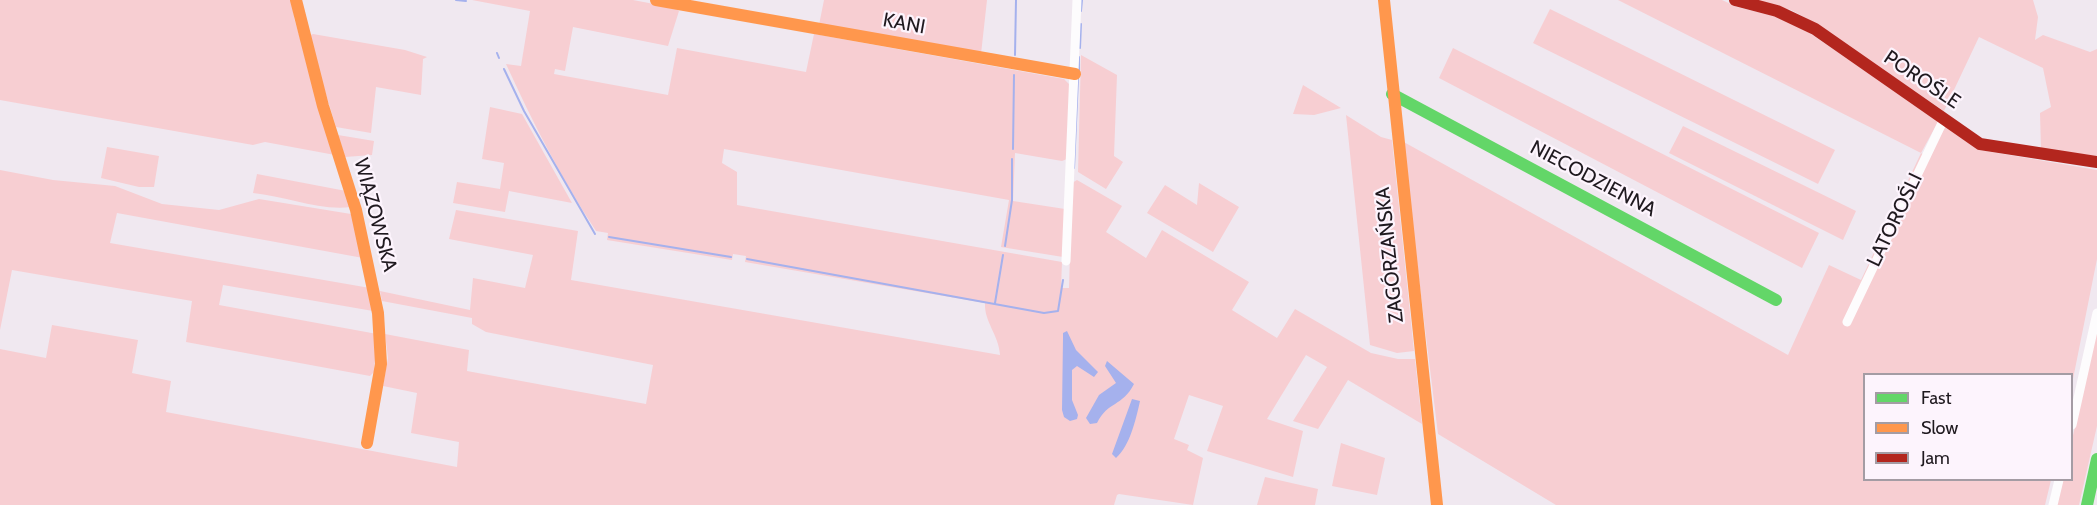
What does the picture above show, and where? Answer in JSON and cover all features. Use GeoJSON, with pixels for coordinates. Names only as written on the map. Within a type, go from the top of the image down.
{"type":"FeatureCollection","features":[{"type":"Feature","properties":{"kind":"main road","name":"WIĄZOWSKA"},"geometry":{"type":"LineString","coordinates":[[296,0],[323,106],[356,210],[378,313],[381,364],[367,443]]}},
{"type":"Feature","properties":{"kind":"main road","name":"KANI"},"geometry":{"type":"LineString","coordinates":[[656,0],[1075,74]]}},
{"type":"Feature","properties":{"kind":"main road","name":"ZAGÓRZAŃSKA"},"geometry":{"type":"LineString","coordinates":[[1384,0],[1392,94],[1437,505]]}},
{"type":"Feature","properties":{"kind":"main road","name":"POROŚLE"},"geometry":{"type":"LineString","coordinates":[[1735,0],[1796,18],[1980,144],[2097,162]]}},
{"type":"Feature","properties":{"kind":"main road","name":"NIECODZIENNA"},"geometry":{"type":"LineString","coordinates":[[1392,94],[1776,300]]}},
{"type":"Feature","properties":{"kind":"main road"},"geometry":{"type":"LineString","coordinates":[[2087,505],[2097,459]]}},
{"type":"Feature","properties":{"kind":"street"},"geometry":{"type":"LineString","coordinates":[[1066,261],[1077,0]]}},
{"type":"Feature","properties":{"kind":"street","name":"LATOROŚLI"},"geometry":{"type":"LineString","coordinates":[[1847,322],[1944,119]]}},
{"type":"Feature","properties":{"kind":"street"},"geometry":{"type":"LineString","coordinates":[[2073,420],[2097,312]]}},
{"type":"Feature","properties":{"kind":"street"},"geometry":{"type":"LineString","coordinates":[[2054,505],[2059,481]]}},
{"type":"Feature","properties":{"kind":"shaded area"},"geometry":{"type":"Polygon","coordinates":[[[0,0],[293,0],[294,18],[335,155],[265,142],[253,145],[0,100],[0,0]]]}},
{"type":"Feature","properties":{"kind":"shaded area"},"geometry":{"type":"Polygon","coordinates":[[[472,0],[633,0],[675,8],[679,11],[668,46],[573,27],[565,71],[555,69],[554,74],[668,95],[677,48],[806,72],[814,34],[1064,79],[1070,85],[1067,159],[1062,161],[1015,153],[1013,201],[1065,209],[1063,257],[1001,247],[1009,200],[724,149],[722,163],[737,172],[737,205],[1062,262],[1061,288],[1069,288],[1072,183],[1077,180],[1122,206],[1106,232],[1146,258],[1162,230],[1249,282],[1232,310],[1277,338],[1295,309],[1371,353],[1398,359],[1415,359],[1422,424],[1348,380],[1318,429],[1293,421],[1327,367],[1306,355],[1267,419],[1303,431],[1293,477],[1207,451],[1223,406],[1189,395],[1174,439],[1189,445],[1187,450],[1203,458],[1193,505],[1119,494],[1114,505],[0,505],[0,349],[46,358],[52,325],[138,340],[132,373],[171,381],[166,412],[457,467],[459,442],[411,433],[417,393],[383,386],[388,358],[385,334],[469,350],[467,371],[646,404],[653,365],[486,332],[472,324],[472,318],[382,301],[380,291],[470,310],[473,278],[525,288],[533,255],[449,239],[456,210],[578,231],[571,280],[1000,355],[985,310],[985,303],[745,262],[746,256],[733,254],[732,260],[607,240],[608,233],[596,231],[571,191],[506,64],[521,66],[530,11],[472,0]]]}},
{"type":"Feature","properties":{"kind":"shaded area"},"geometry":{"type":"Polygon","coordinates":[[[824,0],[987,0],[981,54],[819,25],[824,0]]]}},
{"type":"Feature","properties":{"kind":"shaded area"},"geometry":{"type":"Polygon","coordinates":[[[1618,0],[1722,0],[1737,7],[1790,20],[1939,120],[1921,153],[1618,0]]]}},
{"type":"Feature","properties":{"kind":"shaded area"},"geometry":{"type":"Polygon","coordinates":[[[1750,0],[2033,0],[2038,17],[2035,40],[2043,35],[2090,52],[2097,49],[2097,156],[2041,149],[2040,113],[2051,107],[2043,68],[1979,37],[1944,111],[1806,18],[1791,10],[1750,0]]]}},
{"type":"Feature","properties":{"kind":"shaded area"},"geometry":{"type":"Polygon","coordinates":[[[1550,9],[1835,150],[1818,184],[1533,43],[1550,9]]]}},
{"type":"Feature","properties":{"kind":"shaded area"},"geometry":{"type":"Polygon","coordinates":[[[313,34],[405,50],[427,57],[423,59],[421,95],[376,87],[371,133],[336,127],[308,36],[313,34]]]}},
{"type":"Feature","properties":{"kind":"shaded area"},"geometry":{"type":"Polygon","coordinates":[[[1453,48],[1819,233],[1802,268],[1439,78],[1453,48]]]}},
{"type":"Feature","properties":{"kind":"shaded area"},"geometry":{"type":"Polygon","coordinates":[[[1081,55],[1117,75],[1114,156],[1123,162],[1106,189],[1078,172],[1081,55]]]}},
{"type":"Feature","properties":{"kind":"shaded area"},"geometry":{"type":"Polygon","coordinates":[[[1303,85],[1341,108],[1314,115],[1293,114],[1303,85]]]}},
{"type":"Feature","properties":{"kind":"shaded area"},"geometry":{"type":"Polygon","coordinates":[[[490,107],[522,114],[572,203],[509,191],[505,212],[453,203],[457,182],[500,189],[504,163],[482,159],[490,107]]]}},
{"type":"Feature","properties":{"kind":"shaded area"},"geometry":{"type":"Polygon","coordinates":[[[1346,115],[1381,137],[1392,140],[1414,351],[1397,353],[1370,345],[1346,115]]]}},
{"type":"Feature","properties":{"kind":"shaded area"},"geometry":{"type":"Polygon","coordinates":[[[1946,125],[1980,150],[2097,170],[2097,259],[2073,379],[2073,373],[1863,373],[1863,481],[2051,481],[2045,505],[1556,505],[1438,434],[1402,141],[1788,355],[1829,265],[1861,280],[1921,153],[1929,158],[1946,125]]]}},
{"type":"Feature","properties":{"kind":"shaded area"},"geometry":{"type":"Polygon","coordinates":[[[1683,126],[1856,211],[1843,240],[1669,153],[1683,126]]]}},
{"type":"Feature","properties":{"kind":"shaded area"},"geometry":{"type":"Polygon","coordinates":[[[338,135],[374,141],[372,155],[345,157],[338,135]]]}},
{"type":"Feature","properties":{"kind":"shaded area"},"geometry":{"type":"Polygon","coordinates":[[[107,147],[159,156],[154,187],[139,187],[101,178],[107,147]]]}},
{"type":"Feature","properties":{"kind":"shaded area"},"geometry":{"type":"Polygon","coordinates":[[[0,170],[53,180],[115,186],[162,204],[219,210],[259,199],[351,214],[363,258],[117,213],[110,243],[370,288],[373,311],[223,285],[219,305],[377,334],[374,372],[370,376],[186,342],[192,301],[12,270],[0,330],[0,170]]]}},
{"type":"Feature","properties":{"kind":"shaded area"},"geometry":{"type":"Polygon","coordinates":[[[257,174],[346,191],[351,207],[327,207],[253,193],[257,174]]]}},
{"type":"Feature","properties":{"kind":"shaded area"},"geometry":{"type":"Polygon","coordinates":[[[1199,183],[1239,207],[1213,252],[1147,213],[1165,185],[1197,205],[1199,183]]]}},
{"type":"Feature","properties":{"kind":"shaded area"},"geometry":{"type":"Polygon","coordinates":[[[2097,326],[2097,426],[2079,505],[2057,505],[2063,481],[2073,481],[2073,435],[2097,326]]]}},
{"type":"Feature","properties":{"kind":"shaded area"},"geometry":{"type":"Polygon","coordinates":[[[1341,443],[1385,458],[1377,495],[1332,486],[1341,443]]]}},
{"type":"Feature","properties":{"kind":"shaded area"},"geometry":{"type":"Polygon","coordinates":[[[1265,477],[1318,489],[1315,505],[1257,505],[1265,477]]]}},
{"type":"Feature","properties":{"kind":"water"},"geometry":{"type":"Polygon","coordinates":[[[1067,331],[1076,350],[1098,372],[1094,377],[1077,366],[1072,370],[1072,400],[1078,415],[1077,419],[1070,421],[1064,417],[1062,410],[1063,333],[1067,331]]]}},
{"type":"Feature","properties":{"kind":"water"},"geometry":{"type":"Polygon","coordinates":[[[1107,361],[1134,384],[1125,397],[1106,411],[1097,423],[1090,424],[1086,418],[1099,395],[1116,383],[1105,366],[1107,361]]]}},
{"type":"Feature","properties":{"kind":"water"},"geometry":{"type":"Polygon","coordinates":[[[1132,399],[1140,401],[1137,416],[1125,447],[1116,458],[1112,454],[1132,399]]]}},
{"type":"Feature","properties":{"kind":"waterway"},"geometry":{"type":"LineString","coordinates":[[456,0],[466,1]]}},
{"type":"Feature","properties":{"kind":"waterway"},"geometry":{"type":"LineString","coordinates":[[1015,55],[1016,0]]}},
{"type":"Feature","properties":{"kind":"waterway"},"geometry":{"type":"LineString","coordinates":[[1081,11],[1082,0]]}},
{"type":"Feature","properties":{"kind":"waterway"},"geometry":{"type":"LineString","coordinates":[[1080,48],[1081,24]]}},
{"type":"Feature","properties":{"kind":"waterway"},"geometry":{"type":"LineString","coordinates":[[497,53],[499,58]]}},
{"type":"Feature","properties":{"kind":"waterway"},"geometry":{"type":"LineString","coordinates":[[1079,57],[1079,72]]}},
{"type":"Feature","properties":{"kind":"waterway"},"geometry":{"type":"LineString","coordinates":[[504,69],[524,111],[595,234]]}},
{"type":"Feature","properties":{"kind":"waterway"},"geometry":{"type":"LineString","coordinates":[[1013,149],[1014,75]]}},
{"type":"Feature","properties":{"kind":"waterway"},"geometry":{"type":"LineString","coordinates":[[1074,168],[1078,78]]}},
{"type":"Feature","properties":{"kind":"waterway"},"geometry":{"type":"LineString","coordinates":[[1005,246],[1012,200],[1012,159]]}},
{"type":"Feature","properties":{"kind":"waterway"},"geometry":{"type":"LineString","coordinates":[[609,237],[731,257]]}},
{"type":"Feature","properties":{"kind":"waterway"},"geometry":{"type":"LineString","coordinates":[[995,303],[1003,255]]}},
{"type":"Feature","properties":{"kind":"waterway"},"geometry":{"type":"LineString","coordinates":[[747,259],[1044,313],[1058,311],[1063,280]]}},
{"type":"Feature","properties":{"kind":"traffic: fast"},"geometry":{"type":"LineString","coordinates":[[1392,94],[1776,300]]}},
{"type":"Feature","properties":{"kind":"traffic: fast"},"geometry":{"type":"LineString","coordinates":[[2087,505],[2097,459]]}},
{"type":"Feature","properties":{"kind":"traffic: slow"},"geometry":{"type":"LineString","coordinates":[[296,0],[323,106],[356,210],[378,313],[381,364],[367,443]]}},
{"type":"Feature","properties":{"kind":"traffic: slow"},"geometry":{"type":"LineString","coordinates":[[656,0],[1075,74]]}},
{"type":"Feature","properties":{"kind":"traffic: slow"},"geometry":{"type":"LineString","coordinates":[[1384,0],[1437,505]]}},
{"type":"Feature","properties":{"kind":"traffic: jam"},"geometry":{"type":"LineString","coordinates":[[1735,0],[1777,11],[1815,29],[1980,144],[2097,162]]}}]}
